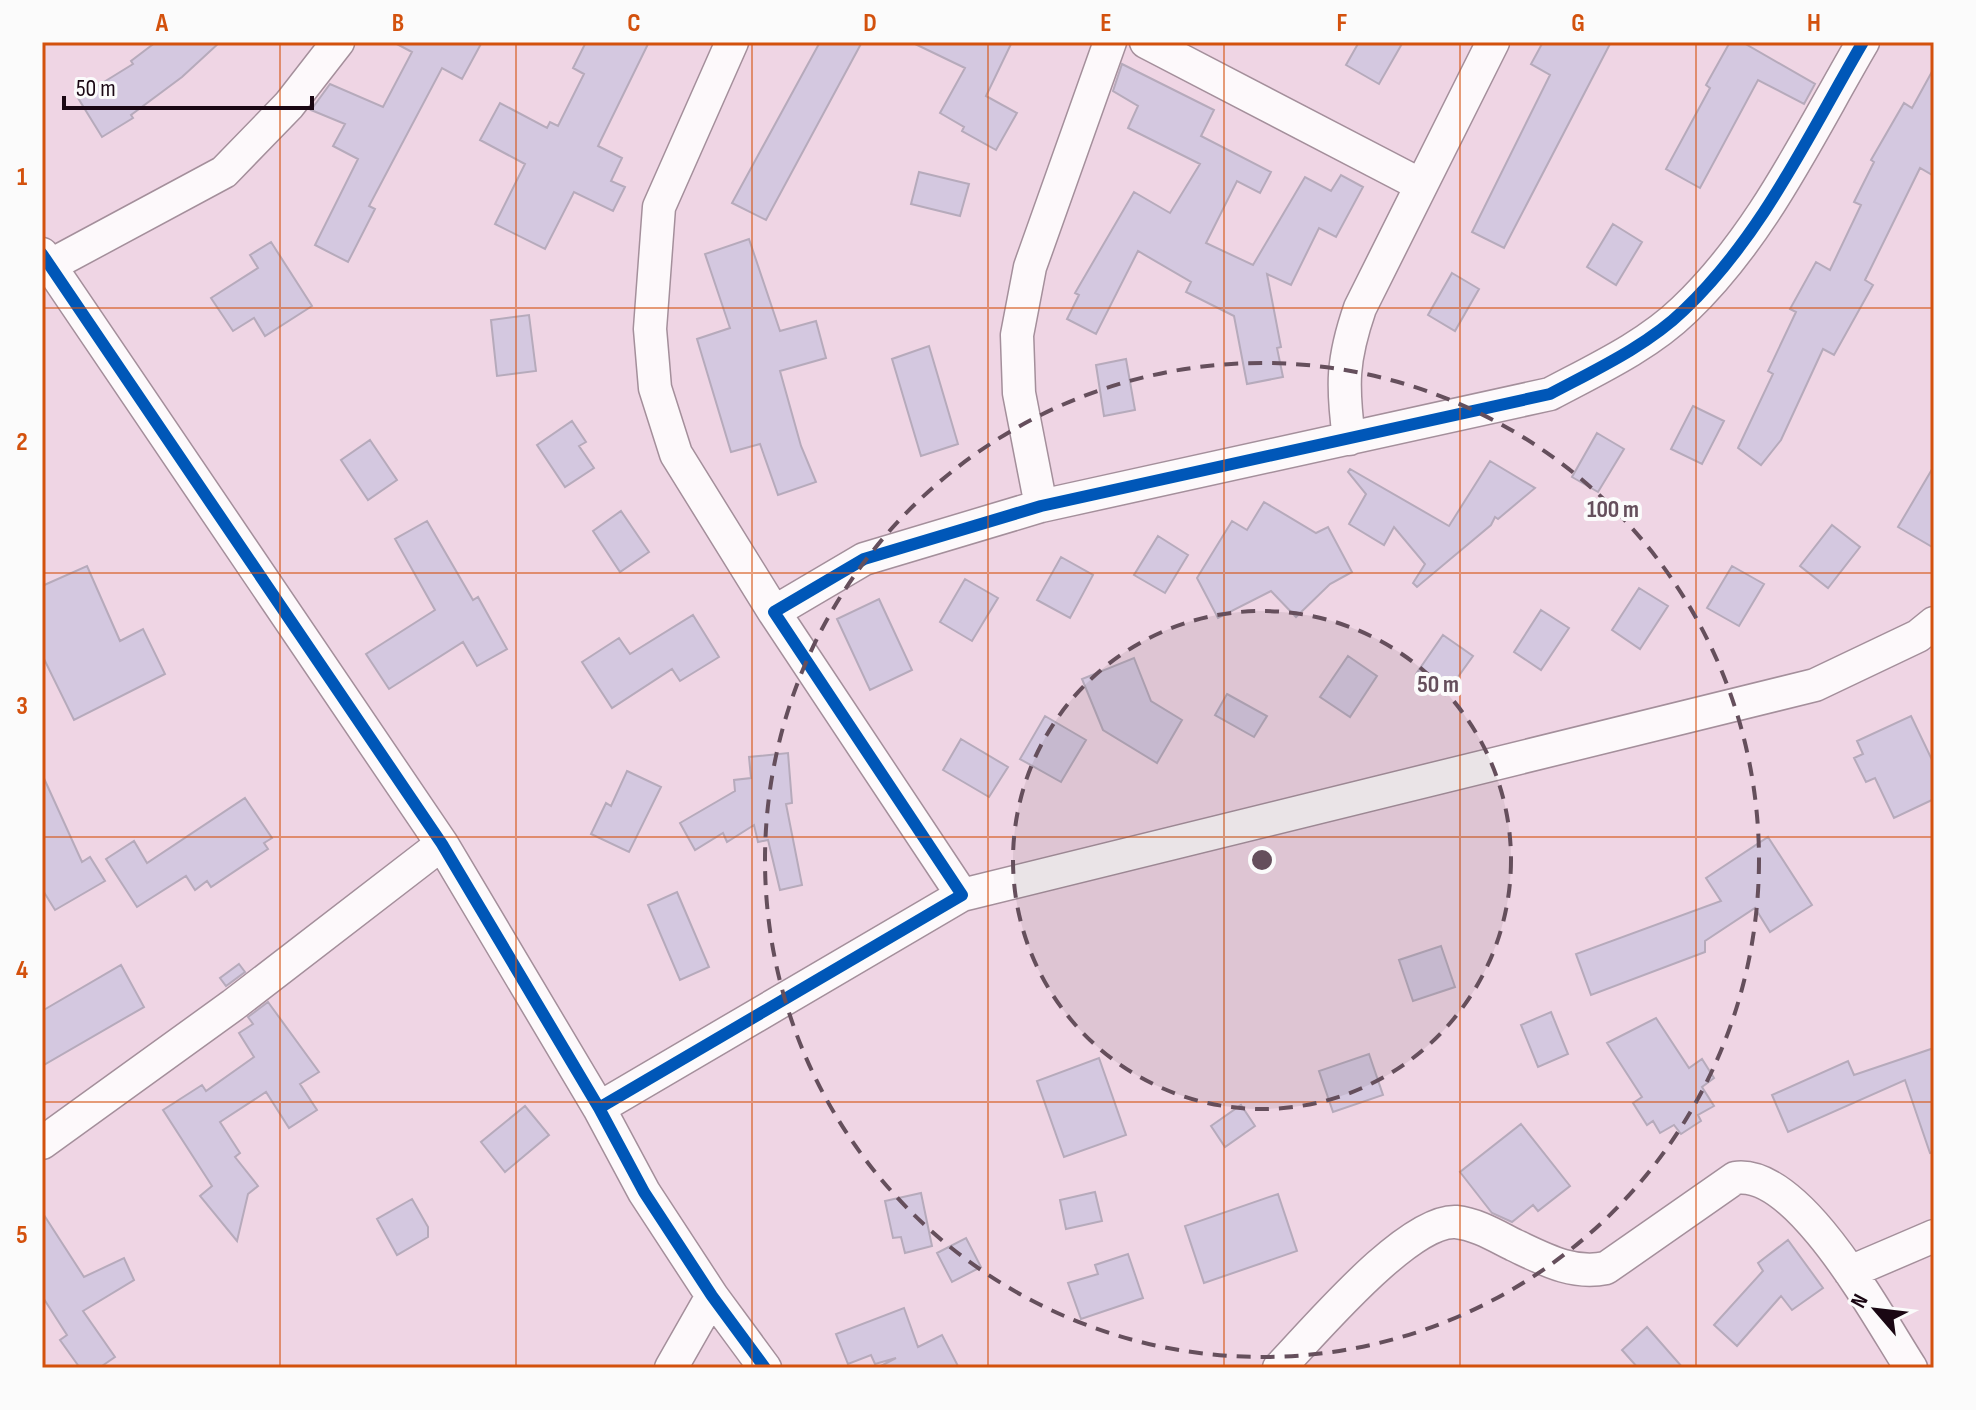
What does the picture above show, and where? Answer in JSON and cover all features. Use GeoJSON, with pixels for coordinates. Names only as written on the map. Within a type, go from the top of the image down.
{"type":"FeatureCollection","features":[{"type":"Feature","properties":{"kind":"street"},"geometry":{"type":"LineString","coordinates":[[338,42],[289,105],[224,172],[46,259],[442,844],[599,1108],[644,1192],[712,1296],[765,1368]]}},
{"type":"Feature","properties":{"kind":"street"},"geometry":{"type":"LineString","coordinates":[[732,42],[659,207],[650,329],[655,388],[676,454],[774,612],[962,895]]}},
{"type":"Feature","properties":{"kind":"street"},"geometry":{"type":"LineString","coordinates":[[1041,506],[1019,393],[1017,335],[1030,267],[1110,42]]}},
{"type":"Feature","properties":{"kind":"street"},"geometry":{"type":"LineString","coordinates":[[1146,42],[1419,184]]}},
{"type":"Feature","properties":{"kind":"street"},"geometry":{"type":"LineString","coordinates":[[1349,439],[1342,384],[1348,343],[1360,308],[1419,184],[1493,42]]}},
{"type":"Feature","properties":{"kind":"street"},"geometry":{"type":"LineString","coordinates":[[774,612],[864,559],[1041,506],[1550,394],[1617,358],[1683,312],[1744,245],[1863,42]]}},
{"type":"Feature","properties":{"kind":"street"},"geometry":{"type":"LineString","coordinates":[[599,1108],[962,895],[1815,685],[1918,636],[1934,623]]}},
{"type":"Feature","properties":{"kind":"street"},"geometry":{"type":"LineString","coordinates":[[42,1143],[233,1005],[442,844]]}},
{"type":"Feature","properties":{"kind":"street"},"geometry":{"type":"LineString","coordinates":[[1279,1368],[1367,1274],[1428,1229],[1454,1222],[1474,1226],[1584,1273],[1606,1268],[1735,1178],[1750,1176],[1792,1199],[1850,1272],[1911,1368]]}},
{"type":"Feature","properties":{"kind":"street"},"geometry":{"type":"LineString","coordinates":[[1850,1272],[1934,1236]]}},
{"type":"Feature","properties":{"kind":"street"},"geometry":{"type":"LineString","coordinates":[[671,1368],[712,1296]]}},
{"type":"Feature","properties":{"kind":"building"},"geometry":{"type":"Polygon","coordinates":[[[156,42],[220,42],[182,77],[131,115],[133,118],[102,137],[78,98],[133,64],[131,61],[156,42]]]}},
{"type":"Feature","properties":{"kind":"building"},"geometry":{"type":"Polygon","coordinates":[[[393,42],[482,42],[462,79],[442,68],[369,206],[375,209],[348,262],[315,245],[358,159],[333,146],[345,124],[311,110],[330,84],[383,107],[412,52],[393,42]]]}},
{"type":"Feature","properties":{"kind":"building"},"geometry":{"type":"Polygon","coordinates":[[[586,42],[649,42],[598,146],[622,158],[611,181],[625,187],[613,211],[574,192],[545,249],[495,224],[525,164],[480,140],[500,103],[547,128],[550,122],[558,126],[584,74],[573,68],[586,42]]]}},
{"type":"Feature","properties":{"kind":"building"},"geometry":{"type":"Polygon","coordinates":[[[820,42],[862,42],[766,220],[732,203],[820,42]]]}},
{"type":"Feature","properties":{"kind":"building"},"geometry":{"type":"Polygon","coordinates":[[[911,42],[1012,42],[986,96],[1017,113],[996,150],[962,131],[964,127],[940,113],[965,68],[911,42]]]}},
{"type":"Feature","properties":{"kind":"building"},"geometry":{"type":"Polygon","coordinates":[[[1359,42],[1403,42],[1379,84],[1346,65],[1359,42]]]}},
{"type":"Feature","properties":{"kind":"building"},"geometry":{"type":"Polygon","coordinates":[[[1543,42],[1611,42],[1504,248],[1472,232],[1550,75],[1531,64],[1543,42]]]}},
{"type":"Feature","properties":{"kind":"building"},"geometry":{"type":"Polygon","coordinates":[[[1730,42],[1742,42],[1815,84],[1804,104],[1758,80],[1700,188],[1666,169],[1710,88],[1706,85],[1730,42]]]}},
{"type":"Feature","properties":{"kind":"building"},"geometry":{"type":"Polygon","coordinates":[[[1122,64],[1214,110],[1201,136],[1271,172],[1260,193],[1237,181],[1206,243],[1253,265],[1305,177],[1331,191],[1341,175],[1363,187],[1336,237],[1319,228],[1291,285],[1267,274],[1281,347],[1277,348],[1283,377],[1247,384],[1234,316],[1186,292],[1191,282],[1138,251],[1096,334],[1067,319],[1079,295],[1075,293],[1134,192],[1170,213],[1200,164],[1128,128],[1138,106],[1113,91],[1122,64]]]}},
{"type":"Feature","properties":{"kind":"building"},"geometry":{"type":"Polygon","coordinates":[[[1934,68],[1934,176],[1920,168],[1865,280],[1873,285],[1834,355],[1823,349],[1781,440],[1761,465],[1738,448],[1773,374],[1768,371],[1796,312],[1790,309],[1816,262],[1830,270],[1861,205],[1854,202],[1874,162],[1871,160],[1904,103],[1912,108],[1934,68]]]}},
{"type":"Feature","properties":{"kind":"building"},"geometry":{"type":"Polygon","coordinates":[[[919,172],[969,184],[960,216],[911,204],[919,172]]]}},
{"type":"Feature","properties":{"kind":"building"},"geometry":{"type":"Polygon","coordinates":[[[1613,224],[1642,242],[1616,285],[1587,267],[1613,224]]]}},
{"type":"Feature","properties":{"kind":"building"},"geometry":{"type":"Polygon","coordinates":[[[749,239],[780,331],[816,321],[826,358],[780,371],[801,446],[816,482],[778,495],[760,444],[731,452],[697,339],[730,328],[705,254],[749,239]]]}},
{"type":"Feature","properties":{"kind":"building"},"geometry":{"type":"Polygon","coordinates":[[[271,242],[312,306],[265,336],[254,318],[233,331],[211,298],[258,268],[250,255],[271,242]]]}},
{"type":"Feature","properties":{"kind":"building"},"geometry":{"type":"Polygon","coordinates":[[[1452,273],[1479,289],[1455,331],[1428,315],[1452,273]]]}},
{"type":"Feature","properties":{"kind":"building"},"geometry":{"type":"Polygon","coordinates":[[[529,315],[536,371],[497,376],[491,320],[529,315]]]}},
{"type":"Feature","properties":{"kind":"building"},"geometry":{"type":"Polygon","coordinates":[[[929,346],[958,444],[921,456],[892,359],[929,346]]]}},
{"type":"Feature","properties":{"kind":"building"},"geometry":{"type":"Polygon","coordinates":[[[1126,359],[1135,410],[1104,416],[1096,365],[1126,359]]]}},
{"type":"Feature","properties":{"kind":"building"},"geometry":{"type":"Polygon","coordinates":[[[1693,406],[1724,421],[1702,464],[1671,449],[1693,406]]]}},
{"type":"Feature","properties":{"kind":"building"},"geometry":{"type":"Polygon","coordinates":[[[572,421],[586,442],[579,446],[594,468],[565,487],[537,445],[572,421]]]}},
{"type":"Feature","properties":{"kind":"building"},"geometry":{"type":"Polygon","coordinates":[[[1597,433],[1624,449],[1598,492],[1572,477],[1597,433]]]}},
{"type":"Feature","properties":{"kind":"building"},"geometry":{"type":"Polygon","coordinates":[[[370,440],[397,480],[368,500],[341,460],[370,440]]]}},
{"type":"Feature","properties":{"kind":"building"},"geometry":{"type":"Polygon","coordinates":[[[1490,461],[1535,488],[1498,519],[1495,517],[1491,525],[1417,587],[1413,583],[1425,564],[1394,527],[1384,545],[1349,524],[1366,494],[1348,472],[1350,469],[1449,526],[1490,461]]]}},
{"type":"Feature","properties":{"kind":"building"},"geometry":{"type":"Polygon","coordinates":[[[1934,466],[1934,548],[1898,527],[1934,466]]]}},
{"type":"Feature","properties":{"kind":"building"},"geometry":{"type":"Polygon","coordinates":[[[1264,502],[1316,533],[1328,527],[1352,572],[1330,584],[1296,617],[1271,591],[1218,618],[1197,578],[1232,521],[1247,530],[1264,502]]]}},
{"type":"Feature","properties":{"kind":"building"},"geometry":{"type":"Polygon","coordinates":[[[621,511],[649,552],[620,572],[593,531],[621,511]]]}},
{"type":"Feature","properties":{"kind":"building"},"geometry":{"type":"Polygon","coordinates":[[[427,521],[473,600],[478,597],[507,649],[477,666],[463,642],[389,689],[366,654],[435,610],[395,539],[427,521]]]}},
{"type":"Feature","properties":{"kind":"building"},"geometry":{"type":"Polygon","coordinates":[[[1832,525],[1860,547],[1828,588],[1800,566],[1832,525]]]}},
{"type":"Feature","properties":{"kind":"building"},"geometry":{"type":"Polygon","coordinates":[[[1158,536],[1188,555],[1165,593],[1134,575],[1158,536]]]}},
{"type":"Feature","properties":{"kind":"building"},"geometry":{"type":"Polygon","coordinates":[[[1061,557],[1093,575],[1070,618],[1037,600],[1061,557]]]}},
{"type":"Feature","properties":{"kind":"building"},"geometry":{"type":"Polygon","coordinates":[[[87,566],[120,641],[143,629],[165,674],[74,720],[42,655],[42,586],[87,566]]]}},
{"type":"Feature","properties":{"kind":"building"},"geometry":{"type":"Polygon","coordinates":[[[1732,566],[1764,584],[1739,626],[1707,608],[1732,566]]]}},
{"type":"Feature","properties":{"kind":"building"},"geometry":{"type":"Polygon","coordinates":[[[965,579],[998,598],[972,641],[940,622],[965,579]]]}},
{"type":"Feature","properties":{"kind":"building"},"geometry":{"type":"Polygon","coordinates":[[[1639,588],[1668,606],[1640,649],[1612,630],[1639,588]]]}},
{"type":"Feature","properties":{"kind":"building"},"geometry":{"type":"Polygon","coordinates":[[[879,599],[912,670],[870,690],[837,619],[879,599]]]}},
{"type":"Feature","properties":{"kind":"building"},"geometry":{"type":"Polygon","coordinates":[[[1541,610],[1569,628],[1541,670],[1514,652],[1541,610]]]}},
{"type":"Feature","properties":{"kind":"building"},"geometry":{"type":"Polygon","coordinates":[[[693,615],[719,657],[680,681],[672,669],[612,708],[582,662],[619,638],[630,654],[693,615]]]}},
{"type":"Feature","properties":{"kind":"building"},"geometry":{"type":"Polygon","coordinates":[[[1443,635],[1473,656],[1445,695],[1416,674],[1443,635]]]}},
{"type":"Feature","properties":{"kind":"building"},"geometry":{"type":"Polygon","coordinates":[[[1348,656],[1377,676],[1350,717],[1320,697],[1348,656]]]}},
{"type":"Feature","properties":{"kind":"building"},"geometry":{"type":"Polygon","coordinates":[[[1134,658],[1151,701],[1182,720],[1157,763],[1103,730],[1082,679],[1134,658]]]}},
{"type":"Feature","properties":{"kind":"building"},"geometry":{"type":"Polygon","coordinates":[[[1227,694],[1267,716],[1254,737],[1215,715],[1227,694]]]}},
{"type":"Feature","properties":{"kind":"building"},"geometry":{"type":"Polygon","coordinates":[[[1045,716],[1086,740],[1061,782],[1020,759],[1045,716]]]}},
{"type":"Feature","properties":{"kind":"building"},"geometry":{"type":"Polygon","coordinates":[[[1911,716],[1934,764],[1934,799],[1894,818],[1875,778],[1866,782],[1854,758],[1863,754],[1857,741],[1911,716]]]}},
{"type":"Feature","properties":{"kind":"building"},"geometry":{"type":"Polygon","coordinates":[[[961,739],[1008,767],[989,797],[943,770],[961,739]]]}},
{"type":"Feature","properties":{"kind":"building"},"geometry":{"type":"Polygon","coordinates":[[[788,753],[792,803],[786,804],[802,885],[780,890],[768,840],[758,842],[754,825],[727,842],[723,833],[695,850],[680,823],[735,791],[734,780],[751,778],[749,757],[788,753]]]}},
{"type":"Feature","properties":{"kind":"building"},"geometry":{"type":"Polygon","coordinates":[[[627,771],[661,787],[629,852],[591,834],[606,803],[611,806],[627,771]]]}},
{"type":"Feature","properties":{"kind":"building"},"geometry":{"type":"Polygon","coordinates":[[[42,774],[82,862],[90,857],[105,881],[55,910],[42,889],[42,774]]]}},
{"type":"Feature","properties":{"kind":"building"},"geometry":{"type":"Polygon","coordinates":[[[245,798],[272,838],[264,843],[268,849],[211,887],[207,881],[195,890],[186,876],[137,907],[106,859],[134,841],[147,863],[245,798]]]}},
{"type":"Feature","properties":{"kind":"building"},"geometry":{"type":"Polygon","coordinates":[[[1768,837],[1812,905],[1770,932],[1755,908],[1705,941],[1705,952],[1591,995],[1576,954],[1721,901],[1706,878],[1768,837]]]}},
{"type":"Feature","properties":{"kind":"building"},"geometry":{"type":"Polygon","coordinates":[[[677,892],[709,967],[680,980],[648,905],[677,892]]]}},
{"type":"Feature","properties":{"kind":"building"},"geometry":{"type":"Polygon","coordinates":[[[1441,946],[1455,987],[1413,1001],[1399,960],[1441,946]]]}},
{"type":"Feature","properties":{"kind":"building"},"geometry":{"type":"Polygon","coordinates":[[[239,964],[245,972],[226,986],[220,978],[239,964]]]}},
{"type":"Feature","properties":{"kind":"building"},"geometry":{"type":"Polygon","coordinates":[[[121,965],[144,1007],[42,1066],[42,1011],[121,965]]]}},
{"type":"Feature","properties":{"kind":"building"},"geometry":{"type":"Polygon","coordinates":[[[268,1002],[319,1072],[300,1084],[317,1110],[289,1128],[266,1092],[220,1122],[240,1153],[235,1157],[258,1186],[248,1194],[237,1241],[200,1196],[212,1186],[163,1110],[202,1085],[206,1091],[254,1057],[239,1033],[253,1024],[248,1017],[268,1002]]]}},
{"type":"Feature","properties":{"kind":"building"},"geometry":{"type":"Polygon","coordinates":[[[1551,1012],[1568,1054],[1538,1067],[1521,1025],[1551,1012]]]}},
{"type":"Feature","properties":{"kind":"building"},"geometry":{"type":"Polygon","coordinates":[[[1656,1018],[1689,1068],[1702,1059],[1714,1078],[1702,1087],[1714,1106],[1698,1115],[1701,1121],[1681,1134],[1674,1125],[1660,1133],[1653,1121],[1647,1125],[1633,1103],[1642,1097],[1607,1043],[1656,1018]]]}},
{"type":"Feature","properties":{"kind":"building"},"geometry":{"type":"Polygon","coordinates":[[[1934,1048],[1934,1152],[1930,1153],[1905,1080],[1788,1132],[1772,1095],[1848,1061],[1854,1075],[1934,1048]]]}},
{"type":"Feature","properties":{"kind":"building"},"geometry":{"type":"Polygon","coordinates":[[[1369,1054],[1383,1095],[1333,1112],[1319,1071],[1369,1054]]]}},
{"type":"Feature","properties":{"kind":"building"},"geometry":{"type":"Polygon","coordinates":[[[1099,1058],[1126,1135],[1064,1157],[1037,1081],[1099,1058]]]}},
{"type":"Feature","properties":{"kind":"building"},"geometry":{"type":"Polygon","coordinates":[[[1241,1105],[1255,1126],[1225,1147],[1211,1126],[1241,1105]]]}},
{"type":"Feature","properties":{"kind":"building"},"geometry":{"type":"Polygon","coordinates":[[[525,1106],[549,1135],[505,1172],[481,1142],[525,1106]]]}},
{"type":"Feature","properties":{"kind":"building"},"geometry":{"type":"Polygon","coordinates":[[[1521,1124],[1570,1186],[1538,1211],[1533,1205],[1512,1222],[1492,1213],[1460,1172],[1521,1124]]]}},
{"type":"Feature","properties":{"kind":"building"},"geometry":{"type":"Polygon","coordinates":[[[1095,1192],[1102,1221],[1066,1229],[1060,1200],[1095,1192]]]}},
{"type":"Feature","properties":{"kind":"building"},"geometry":{"type":"Polygon","coordinates":[[[921,1193],[932,1246],[905,1253],[901,1237],[893,1238],[885,1201],[921,1193]]]}},
{"type":"Feature","properties":{"kind":"building"},"geometry":{"type":"Polygon","coordinates":[[[1278,1194],[1297,1251],[1204,1283],[1185,1226],[1278,1194]]]}},
{"type":"Feature","properties":{"kind":"building"},"geometry":{"type":"Polygon","coordinates":[[[412,1199],[428,1227],[428,1237],[397,1255],[377,1219],[412,1199]]]}},
{"type":"Feature","properties":{"kind":"building"},"geometry":{"type":"Polygon","coordinates":[[[42,1212],[84,1277],[124,1258],[134,1280],[83,1311],[115,1357],[99,1368],[80,1368],[60,1340],[67,1335],[42,1296],[42,1212]]]}},
{"type":"Feature","properties":{"kind":"building"},"geometry":{"type":"Polygon","coordinates":[[[966,1238],[981,1267],[952,1282],[937,1253],[966,1238]]]}},
{"type":"Feature","properties":{"kind":"building"},"geometry":{"type":"Polygon","coordinates":[[[1788,1240],[1823,1288],[1792,1310],[1781,1296],[1737,1346],[1714,1325],[1763,1271],[1758,1263],[1788,1240]]]}},
{"type":"Feature","properties":{"kind":"building"},"geometry":{"type":"Polygon","coordinates":[[[1128,1254],[1143,1298],[1081,1319],[1068,1283],[1098,1274],[1095,1265],[1128,1254]]]}},
{"type":"Feature","properties":{"kind":"building"},"geometry":{"type":"Polygon","coordinates":[[[904,1308],[918,1347],[942,1335],[959,1368],[877,1368],[896,1358],[875,1364],[871,1355],[848,1364],[836,1334],[904,1308]]]}},
{"type":"Feature","properties":{"kind":"building"},"geometry":{"type":"Polygon","coordinates":[[[1647,1327],[1683,1368],[1638,1368],[1622,1350],[1647,1327]]]}},
{"type":"Feature","properties":{"kind":"cycle path"},"geometry":{"type":"LineString","coordinates":[[599,1108],[962,895],[774,612],[864,559],[1041,506],[1550,394],[1654,335],[1712,281],[1761,217],[1863,42]]}},
{"type":"Feature","properties":{"kind":"cycle path"},"geometry":{"type":"LineString","coordinates":[[42,254],[442,844],[599,1108],[644,1192],[712,1296],[765,1368]]}}]}
